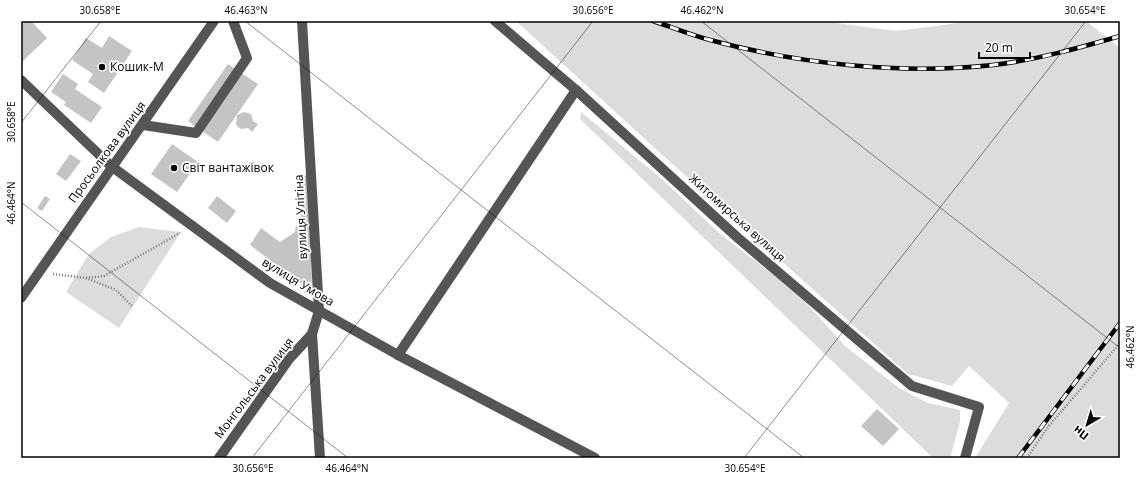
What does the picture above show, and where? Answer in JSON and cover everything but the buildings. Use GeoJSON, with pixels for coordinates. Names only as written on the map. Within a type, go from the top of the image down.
{"type":"FeatureCollection","features":[{"type":"Feature","properties":{"kind":"street","name":"Просьолкова вулиця"},"geometry":{"type":"LineString","coordinates":[[21,298],[111,166],[143,125],[214,21]]}},
{"type":"Feature","properties":{"kind":"street"},"geometry":{"type":"LineString","coordinates":[[143,125],[196,133],[247,58],[233,21]]}},
{"type":"Feature","properties":{"kind":"street","name":"вулиця Улітіна"},"geometry":{"type":"LineString","coordinates":[[302,21],[319,311],[312,334],[320,458]]}},
{"type":"Feature","properties":{"kind":"street","name":"Житомирська вулиця"},"geometry":{"type":"LineString","coordinates":[[495,21],[576,90],[738,238],[912,386],[979,407],[965,458]]}},
{"type":"Feature","properties":{"kind":"street","name":"вулиця Умова"},"geometry":{"type":"LineString","coordinates":[[21,80],[111,166],[270,283],[398,355],[595,458]]}},
{"type":"Feature","properties":{"kind":"street"},"geometry":{"type":"LineString","coordinates":[[398,355],[576,90]]}},
{"type":"Feature","properties":{"kind":"street","name":"Монгольська вулиця"},"geometry":{"type":"LineString","coordinates":[[219,458],[289,359],[312,334]]}},
{"type":"Feature","properties":{"kind":"path"},"geometry":{"type":"LineString","coordinates":[[39,272],[86,278],[104,276],[181,232],[195,227]]}},
{"type":"Feature","properties":{"kind":"path"},"geometry":{"type":"LineString","coordinates":[[86,278],[116,290],[133,307]]}},
{"type":"Feature","properties":{"kind":"path"},"geometry":{"type":"LineString","coordinates":[[1027,458],[1048,427],[1120,343]]}},
{"type":"Feature","properties":{"kind":"shaded area"},"geometry":{"type":"Polygon","coordinates":[[[516,21],[821,21],[896,31],[975,21],[1086,21],[1120,48],[1120,458],[975,458],[1009,403],[969,366],[952,386],[908,374],[659,152],[516,21]]]}},
{"type":"Feature","properties":{"kind":"shaded area"},"geometry":{"type":"Polygon","coordinates":[[[581,112],[663,180],[719,233],[776,277],[808,305],[845,346],[899,388],[928,403],[960,410],[960,422],[950,458],[933,458],[580,119],[581,112]]]}},
{"type":"Feature","properties":{"kind":"shaded area"},"geometry":{"type":"Polygon","coordinates":[[[139,227],[181,232],[119,328],[66,292],[89,254],[111,237],[139,227]]]}},
{"type":"Feature","properties":{"kind":"railway"},"geometry":{"type":"LineString","coordinates":[[653,21],[696,36],[744,48],[815,61],[887,68],[958,68],[1009,63],[1057,53],[1120,36]]}},
{"type":"Feature","properties":{"kind":"railway"},"geometry":{"type":"LineString","coordinates":[[1018,458],[1120,323]]}},
{"type":"Feature","properties":{"kind":"place","name":"Кошик-М"},"geometry":{"type":"Point","coordinates":[102,67]}},
{"type":"Feature","properties":{"kind":"place","name":"Світ вантажівок"},"geometry":{"type":"Point","coordinates":[174,168]}}]}
